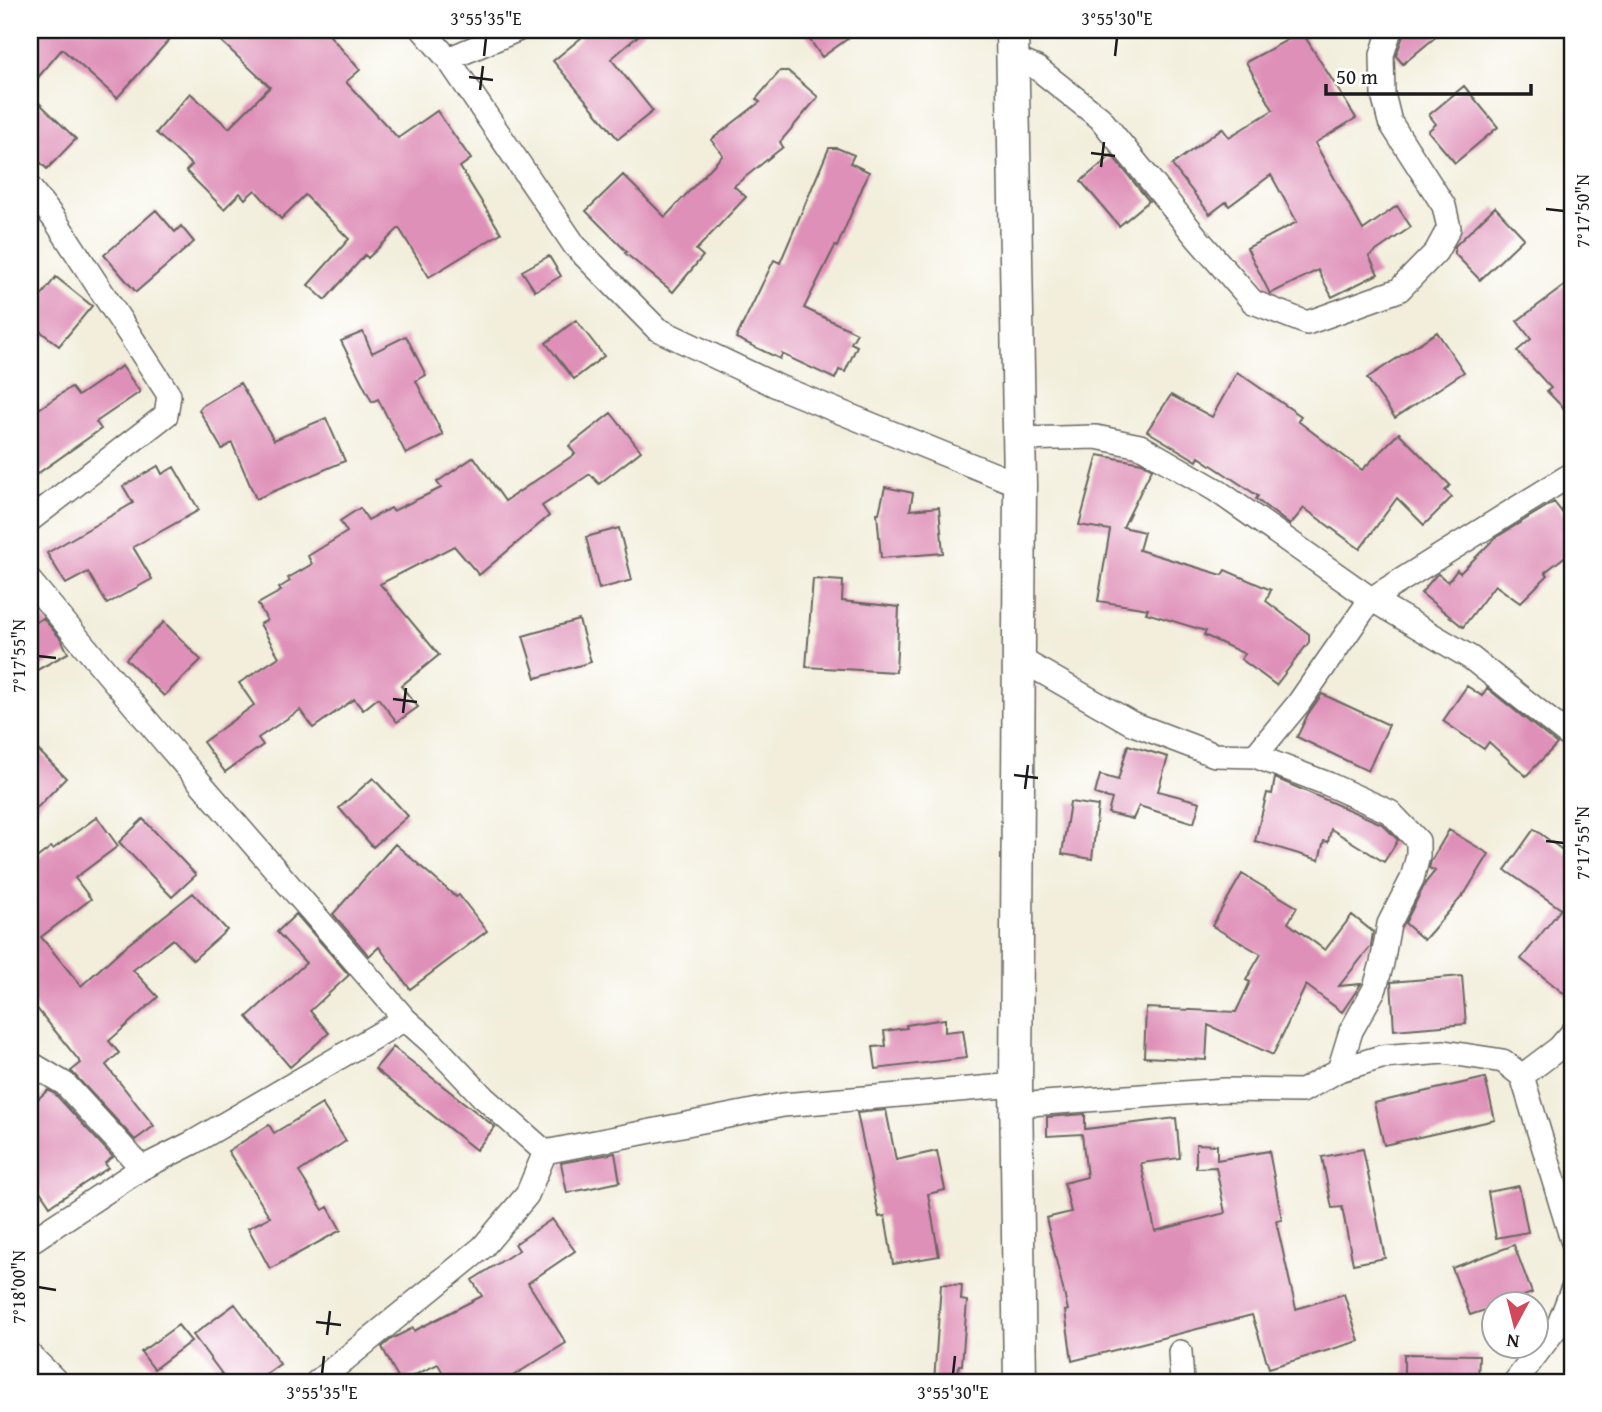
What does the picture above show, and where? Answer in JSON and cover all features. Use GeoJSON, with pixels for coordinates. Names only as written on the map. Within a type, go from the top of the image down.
{"type":"FeatureCollection","features":[{"type":"Feature","properties":{"kind":"main road"},"geometry":{"type":"LineString","coordinates":[[1012,44],[1020,439],[1016,1095],[1020,1382]]}},
{"type":"Feature","properties":{"kind":"street"},"geometry":{"type":"LineString","coordinates":[[423,30],[448,59],[575,246],[657,329],[779,387],[1020,485]]}},
{"type":"Feature","properties":{"kind":"street"},"geometry":{"type":"LineString","coordinates":[[448,59],[517,30]]}},
{"type":"Feature","properties":{"kind":"street"},"geometry":{"type":"LineString","coordinates":[[1012,44],[1037,68],[1100,118],[1253,302],[1307,323],[1399,290],[1436,252],[1449,228],[1444,206],[1390,122],[1383,94],[1382,55],[1390,30]]}},
{"type":"Feature","properties":{"kind":"street"},"geometry":{"type":"LineString","coordinates":[[30,188],[55,220],[169,395],[166,415],[30,520]]}},
{"type":"Feature","properties":{"kind":"street"},"geometry":{"type":"LineString","coordinates":[[1020,439],[1096,438],[1140,446],[1216,489],[1371,598],[1471,658],[1572,738]]}},
{"type":"Feature","properties":{"kind":"street"},"geometry":{"type":"LineString","coordinates":[[1255,756],[1298,704],[1371,598],[1572,474]]}},
{"type":"Feature","properties":{"kind":"street"},"geometry":{"type":"LineString","coordinates":[[30,581],[165,742],[405,1019],[432,1043],[483,1097],[545,1152]]}},
{"type":"Feature","properties":{"kind":"street"},"geometry":{"type":"LineString","coordinates":[[1020,659],[1130,723],[1215,755],[1255,756],[1328,784],[1390,812],[1418,841],[1419,856],[1412,879],[1389,924],[1375,988],[1351,1031],[1339,1070]]}},
{"type":"Feature","properties":{"kind":"street"},"geometry":{"type":"LineString","coordinates":[[30,1242],[142,1168],[192,1143],[405,1019]]}},
{"type":"Feature","properties":{"kind":"street"},"geometry":{"type":"LineString","coordinates":[[1522,1076],[1559,1048],[1572,1033]]}},
{"type":"Feature","properties":{"kind":"street"},"geometry":{"type":"LineString","coordinates":[[545,1152],[783,1105],[1016,1095],[1302,1091],[1339,1070],[1381,1058],[1444,1052],[1503,1061],[1522,1076],[1572,1240]]}},
{"type":"Feature","properties":{"kind":"street"},"geometry":{"type":"LineString","coordinates":[[30,1063],[65,1084],[142,1168]]}},
{"type":"Feature","properties":{"kind":"street"},"geometry":{"type":"LineString","coordinates":[[317,1382],[482,1247],[527,1195],[545,1152]]}},
{"type":"Feature","properties":{"kind":"street"},"geometry":{"type":"LineString","coordinates":[[1515,1382],[1559,1324],[1572,1290]]}},
{"type":"Feature","properties":{"kind":"street"},"geometry":{"type":"LineString","coordinates":[[1181,1352],[1182,1382]]}},
{"type":"Feature","properties":{"kind":"street"},"geometry":{"type":"LineString","coordinates":[[30,1355],[57,1382]]}},
{"type":"Feature","properties":{"kind":"building"},"geometry":{"type":"Polygon","coordinates":[[[30,30],[178,30],[117,98],[62,49],[30,87],[30,30]]]}},
{"type":"Feature","properties":{"kind":"building"},"geometry":{"type":"Polygon","coordinates":[[[209,30],[325,30],[360,70],[346,82],[398,138],[437,111],[471,159],[460,167],[501,233],[429,277],[399,228],[368,258],[365,255],[325,300],[308,285],[349,239],[305,195],[281,219],[255,190],[245,199],[240,193],[224,209],[186,171],[192,165],[156,133],[190,93],[229,128],[270,87],[209,30]]]}},
{"type":"Feature","properties":{"kind":"building"},"geometry":{"type":"Polygon","coordinates":[[[574,30],[645,30],[611,59],[653,111],[618,139],[553,61],[581,38],[574,30]]]}},
{"type":"Feature","properties":{"kind":"building"},"geometry":{"type":"Polygon","coordinates":[[[803,30],[860,30],[822,57],[803,30]]]}},
{"type":"Feature","properties":{"kind":"building"},"geometry":{"type":"Polygon","coordinates":[[[1410,30],[1444,30],[1403,64],[1396,56],[1403,36],[1410,30]]]}},
{"type":"Feature","properties":{"kind":"building"},"geometry":{"type":"Polygon","coordinates":[[[1302,32],[1356,118],[1315,143],[1363,230],[1397,206],[1411,227],[1369,256],[1378,274],[1332,297],[1318,270],[1270,294],[1247,248],[1297,222],[1271,175],[1229,206],[1226,202],[1210,214],[1172,165],[1222,128],[1229,137],[1273,110],[1246,62],[1302,32]]]}},
{"type":"Feature","properties":{"kind":"building"},"geometry":{"type":"Polygon","coordinates":[[[780,71],[788,71],[818,97],[780,142],[783,147],[734,186],[746,197],[696,250],[703,256],[673,292],[625,253],[627,252],[586,211],[623,175],[665,217],[723,155],[711,140],[760,102],[756,99],[780,71]]]}},
{"type":"Feature","properties":{"kind":"building"},"geometry":{"type":"Polygon","coordinates":[[[1464,86],[1498,127],[1455,163],[1428,131],[1436,124],[1429,115],[1464,86]]]}},
{"type":"Feature","properties":{"kind":"building"},"geometry":{"type":"Polygon","coordinates":[[[30,94],[76,139],[47,169],[30,152],[30,94]]]}},
{"type":"Feature","properties":{"kind":"building"},"geometry":{"type":"Polygon","coordinates":[[[829,148],[837,148],[854,155],[850,163],[869,172],[837,247],[835,246],[804,308],[857,333],[851,343],[857,346],[845,372],[839,370],[835,379],[782,354],[780,359],[736,338],[774,260],[780,263],[829,148]]]}},
{"type":"Feature","properties":{"kind":"building"},"geometry":{"type":"Polygon","coordinates":[[[1112,155],[1149,201],[1119,226],[1081,181],[1112,155]]]}},
{"type":"Feature","properties":{"kind":"building"},"geometry":{"type":"Polygon","coordinates":[[[1495,207],[1524,238],[1480,280],[1455,254],[1455,246],[1495,207]]]}},
{"type":"Feature","properties":{"kind":"building"},"geometry":{"type":"Polygon","coordinates":[[[156,210],[175,232],[181,226],[194,242],[136,292],[104,255],[156,210]]]}},
{"type":"Feature","properties":{"kind":"building"},"geometry":{"type":"Polygon","coordinates":[[[549,256],[561,276],[535,291],[522,271],[549,256]]]}},
{"type":"Feature","properties":{"kind":"building"},"geometry":{"type":"Polygon","coordinates":[[[56,277],[92,306],[59,346],[30,323],[30,310],[56,277]]]}},
{"type":"Feature","properties":{"kind":"building"},"geometry":{"type":"Polygon","coordinates":[[[1572,280],[1572,417],[1547,391],[1551,388],[1517,351],[1531,339],[1517,321],[1572,280]]]}},
{"type":"Feature","properties":{"kind":"building"},"geometry":{"type":"Polygon","coordinates":[[[576,320],[604,356],[574,379],[546,343],[576,320]]]}},
{"type":"Feature","properties":{"kind":"building"},"geometry":{"type":"Polygon","coordinates":[[[363,332],[372,353],[406,336],[426,375],[416,381],[443,435],[406,454],[378,399],[372,402],[341,341],[363,332]]]}},
{"type":"Feature","properties":{"kind":"building"},"geometry":{"type":"Polygon","coordinates":[[[1437,332],[1464,372],[1395,418],[1367,378],[1437,332]]]}},
{"type":"Feature","properties":{"kind":"building"},"geometry":{"type":"Polygon","coordinates":[[[122,366],[140,392],[96,422],[101,429],[30,479],[30,415],[71,387],[78,396],[122,366]]]}},
{"type":"Feature","properties":{"kind":"building"},"geometry":{"type":"Polygon","coordinates":[[[1237,372],[1301,416],[1298,421],[1362,470],[1399,433],[1450,485],[1445,491],[1452,497],[1424,525],[1397,498],[1360,549],[1304,508],[1290,525],[1256,499],[1258,496],[1199,457],[1197,461],[1147,431],[1171,395],[1212,417],[1237,372]]]}},
{"type":"Feature","properties":{"kind":"building"},"geometry":{"type":"Polygon","coordinates":[[[240,383],[274,440],[326,418],[345,461],[256,499],[232,443],[222,449],[199,410],[240,383]]]}},
{"type":"Feature","properties":{"kind":"building"},"geometry":{"type":"Polygon","coordinates":[[[611,413],[641,451],[599,484],[590,474],[542,506],[549,516],[479,575],[454,546],[380,584],[439,655],[401,686],[418,707],[397,722],[378,698],[363,710],[354,699],[313,728],[300,710],[258,738],[263,745],[225,772],[203,742],[254,705],[239,683],[279,657],[260,624],[267,620],[258,604],[281,591],[279,588],[290,581],[288,578],[312,564],[308,556],[347,532],[340,521],[360,508],[368,520],[391,508],[393,511],[441,488],[437,482],[474,457],[505,501],[575,454],[569,446],[611,413]]]}},
{"type":"Feature","properties":{"kind":"building"},"geometry":{"type":"Polygon","coordinates":[[[1098,455],[1142,463],[1152,469],[1123,527],[1144,532],[1139,550],[1222,575],[1225,570],[1271,590],[1266,601],[1309,634],[1309,642],[1276,685],[1241,659],[1245,654],[1204,635],[1206,631],[1146,613],[1148,609],[1098,601],[1110,530],[1079,525],[1098,455]]]}},
{"type":"Feature","properties":{"kind":"building"},"geometry":{"type":"Polygon","coordinates":[[[158,466],[162,474],[174,467],[199,510],[133,547],[152,579],[107,604],[88,572],[66,584],[47,553],[133,503],[123,486],[158,466]]]}},
{"type":"Feature","properties":{"kind":"building"},"geometry":{"type":"Polygon","coordinates":[[[885,487],[913,493],[910,510],[939,507],[943,553],[881,558],[877,513],[885,487]]]}},
{"type":"Feature","properties":{"kind":"building"},"geometry":{"type":"Polygon","coordinates":[[[1554,502],[1572,525],[1572,551],[1545,572],[1548,575],[1520,603],[1495,585],[1463,627],[1421,593],[1438,574],[1448,582],[1457,570],[1460,573],[1495,538],[1554,502]]]}},
{"type":"Feature","properties":{"kind":"building"},"geometry":{"type":"Polygon","coordinates":[[[619,528],[632,580],[599,589],[586,537],[619,528]]]}},
{"type":"Feature","properties":{"kind":"building"},"geometry":{"type":"Polygon","coordinates":[[[813,579],[843,581],[842,601],[899,607],[896,672],[806,667],[813,579]]]}},
{"type":"Feature","properties":{"kind":"building"},"geometry":{"type":"Polygon","coordinates":[[[43,618],[61,639],[68,653],[30,674],[30,625],[43,618]]]}},
{"type":"Feature","properties":{"kind":"building"},"geometry":{"type":"Polygon","coordinates":[[[579,620],[591,662],[536,678],[523,636],[579,620]]]}},
{"type":"Feature","properties":{"kind":"building"},"geometry":{"type":"Polygon","coordinates":[[[164,622],[201,660],[164,696],[126,659],[164,622]]]}},
{"type":"Feature","properties":{"kind":"building"},"geometry":{"type":"Polygon","coordinates":[[[1467,686],[1482,696],[1487,688],[1557,744],[1526,776],[1489,742],[1484,749],[1443,721],[1467,686]]]}},
{"type":"Feature","properties":{"kind":"building"},"geometry":{"type":"Polygon","coordinates":[[[1322,694],[1389,725],[1368,771],[1297,737],[1322,694]]]}},
{"type":"Feature","properties":{"kind":"building"},"geometry":{"type":"Polygon","coordinates":[[[30,742],[66,778],[30,815],[30,742]]]}},
{"type":"Feature","properties":{"kind":"building"},"geometry":{"type":"Polygon","coordinates":[[[1128,745],[1168,757],[1158,791],[1200,802],[1194,823],[1139,806],[1133,819],[1108,813],[1112,799],[1095,794],[1100,775],[1118,780],[1128,745]]]}},
{"type":"Feature","properties":{"kind":"building"},"geometry":{"type":"Polygon","coordinates":[[[373,778],[408,816],[373,847],[339,808],[373,778]]]}},
{"type":"Feature","properties":{"kind":"building"},"geometry":{"type":"Polygon","coordinates":[[[1275,778],[1382,824],[1398,840],[1384,862],[1331,829],[1328,842],[1324,841],[1319,860],[1255,841],[1267,793],[1272,794],[1275,778]]]}},
{"type":"Feature","properties":{"kind":"building"},"geometry":{"type":"Polygon","coordinates":[[[1070,802],[1098,806],[1092,859],[1062,854],[1070,802]]]}},
{"type":"Feature","properties":{"kind":"building"},"geometry":{"type":"Polygon","coordinates":[[[97,817],[118,846],[75,878],[91,899],[41,937],[81,986],[121,950],[193,893],[227,930],[193,960],[173,939],[133,970],[158,997],[109,1041],[119,1053],[106,1065],[154,1126],[135,1140],[71,1071],[81,1063],[30,1000],[30,863],[97,817]]]}},
{"type":"Feature","properties":{"kind":"building"},"geometry":{"type":"Polygon","coordinates":[[[143,819],[196,875],[172,897],[119,842],[143,819]]]}},
{"type":"Feature","properties":{"kind":"building"},"geometry":{"type":"Polygon","coordinates":[[[1534,829],[1572,857],[1572,1000],[1521,959],[1561,909],[1505,870],[1534,829]]]}},
{"type":"Feature","properties":{"kind":"building"},"geometry":{"type":"Polygon","coordinates":[[[1449,830],[1489,854],[1465,893],[1424,940],[1405,923],[1426,882],[1435,871],[1429,868],[1431,861],[1449,830]]]}},
{"type":"Feature","properties":{"kind":"building"},"geometry":{"type":"Polygon","coordinates":[[[395,844],[456,897],[459,895],[487,931],[410,989],[379,947],[369,956],[333,914],[395,844]]]}},
{"type":"Feature","properties":{"kind":"building"},"geometry":{"type":"Polygon","coordinates":[[[1242,874],[1297,907],[1288,923],[1325,950],[1352,915],[1373,932],[1371,946],[1339,986],[1361,984],[1342,1012],[1306,985],[1273,1055],[1208,1025],[1206,1060],[1144,1057],[1146,1008],[1236,1012],[1250,982],[1246,980],[1261,954],[1212,926],[1242,874]]]}},
{"type":"Feature","properties":{"kind":"building"},"geometry":{"type":"Polygon","coordinates":[[[296,914],[349,975],[310,1011],[329,1033],[290,1067],[247,1017],[306,963],[277,932],[296,914]]]}},
{"type":"Feature","properties":{"kind":"building"},"geometry":{"type":"Polygon","coordinates":[[[1462,976],[1466,1024],[1394,1030],[1391,982],[1462,976]]]}},
{"type":"Feature","properties":{"kind":"building"},"geometry":{"type":"Polygon","coordinates":[[[945,1019],[945,1032],[963,1030],[967,1058],[876,1069],[873,1047],[886,1046],[884,1031],[945,1019]]]}},
{"type":"Feature","properties":{"kind":"building"},"geometry":{"type":"Polygon","coordinates":[[[393,1047],[495,1127],[476,1150],[375,1069],[393,1047]]]}},
{"type":"Feature","properties":{"kind":"building"},"geometry":{"type":"Polygon","coordinates":[[[1485,1078],[1495,1120],[1384,1145],[1374,1103],[1485,1078]]]}},
{"type":"Feature","properties":{"kind":"building"},"geometry":{"type":"Polygon","coordinates":[[[48,1090],[56,1095],[113,1157],[105,1163],[108,1168],[50,1206],[30,1176],[30,1106],[48,1090]]]}},
{"type":"Feature","properties":{"kind":"building"},"geometry":{"type":"Polygon","coordinates":[[[322,1104],[346,1141],[299,1172],[323,1210],[328,1207],[341,1230],[270,1269],[248,1228],[270,1217],[228,1151],[269,1125],[274,1133],[322,1104]]]}},
{"type":"Feature","properties":{"kind":"building"},"geometry":{"type":"Polygon","coordinates":[[[886,1110],[896,1160],[937,1151],[945,1190],[928,1194],[939,1256],[893,1264],[885,1216],[879,1217],[857,1113],[886,1110]]]}},
{"type":"Feature","properties":{"kind":"building"},"geometry":{"type":"Polygon","coordinates":[[[1085,1114],[1085,1129],[1176,1118],[1180,1158],[1141,1163],[1155,1231],[1225,1213],[1216,1167],[1196,1168],[1196,1144],[1217,1145],[1217,1160],[1269,1151],[1282,1220],[1276,1221],[1296,1309],[1344,1294],[1359,1341],[1269,1368],[1252,1315],[1072,1361],[1065,1311],[1068,1310],[1046,1218],[1071,1212],[1064,1183],[1087,1177],[1082,1134],[1047,1136],[1047,1117],[1085,1114]]]}},
{"type":"Feature","properties":{"kind":"building"},"geometry":{"type":"Polygon","coordinates":[[[1363,1149],[1385,1258],[1353,1264],[1342,1207],[1332,1208],[1322,1157],[1363,1149]]]}},
{"type":"Feature","properties":{"kind":"building"},"geometry":{"type":"Polygon","coordinates":[[[615,1153],[620,1182],[567,1193],[561,1163],[615,1153]]]}},
{"type":"Feature","properties":{"kind":"building"},"geometry":{"type":"Polygon","coordinates":[[[1519,1186],[1528,1232],[1496,1238],[1488,1192],[1519,1186]]]}},
{"type":"Feature","properties":{"kind":"building"},"geometry":{"type":"Polygon","coordinates":[[[552,1219],[575,1251],[528,1283],[566,1343],[503,1382],[448,1382],[438,1364],[400,1382],[382,1347],[393,1338],[413,1328],[414,1331],[482,1296],[472,1280],[519,1250],[515,1244],[552,1219]]]}},
{"type":"Feature","properties":{"kind":"building"},"geometry":{"type":"Polygon","coordinates":[[[1514,1245],[1531,1290],[1480,1290],[1480,1312],[1470,1315],[1452,1268],[1514,1245]]]}},
{"type":"Feature","properties":{"kind":"building"},"geometry":{"type":"Polygon","coordinates":[[[941,1284],[962,1285],[961,1300],[967,1301],[962,1365],[959,1365],[957,1382],[934,1382],[941,1284]]]}},
{"type":"Feature","properties":{"kind":"building"},"geometry":{"type":"Polygon","coordinates":[[[235,1304],[280,1364],[255,1382],[228,1382],[193,1335],[235,1304]]]}},
{"type":"Feature","properties":{"kind":"building"},"geometry":{"type":"Polygon","coordinates":[[[178,1325],[191,1341],[154,1369],[141,1352],[178,1325]]]}},
{"type":"Feature","properties":{"kind":"building"},"geometry":{"type":"Polygon","coordinates":[[[1404,1354],[1479,1355],[1478,1382],[1404,1382],[1404,1354]]]}}]}
